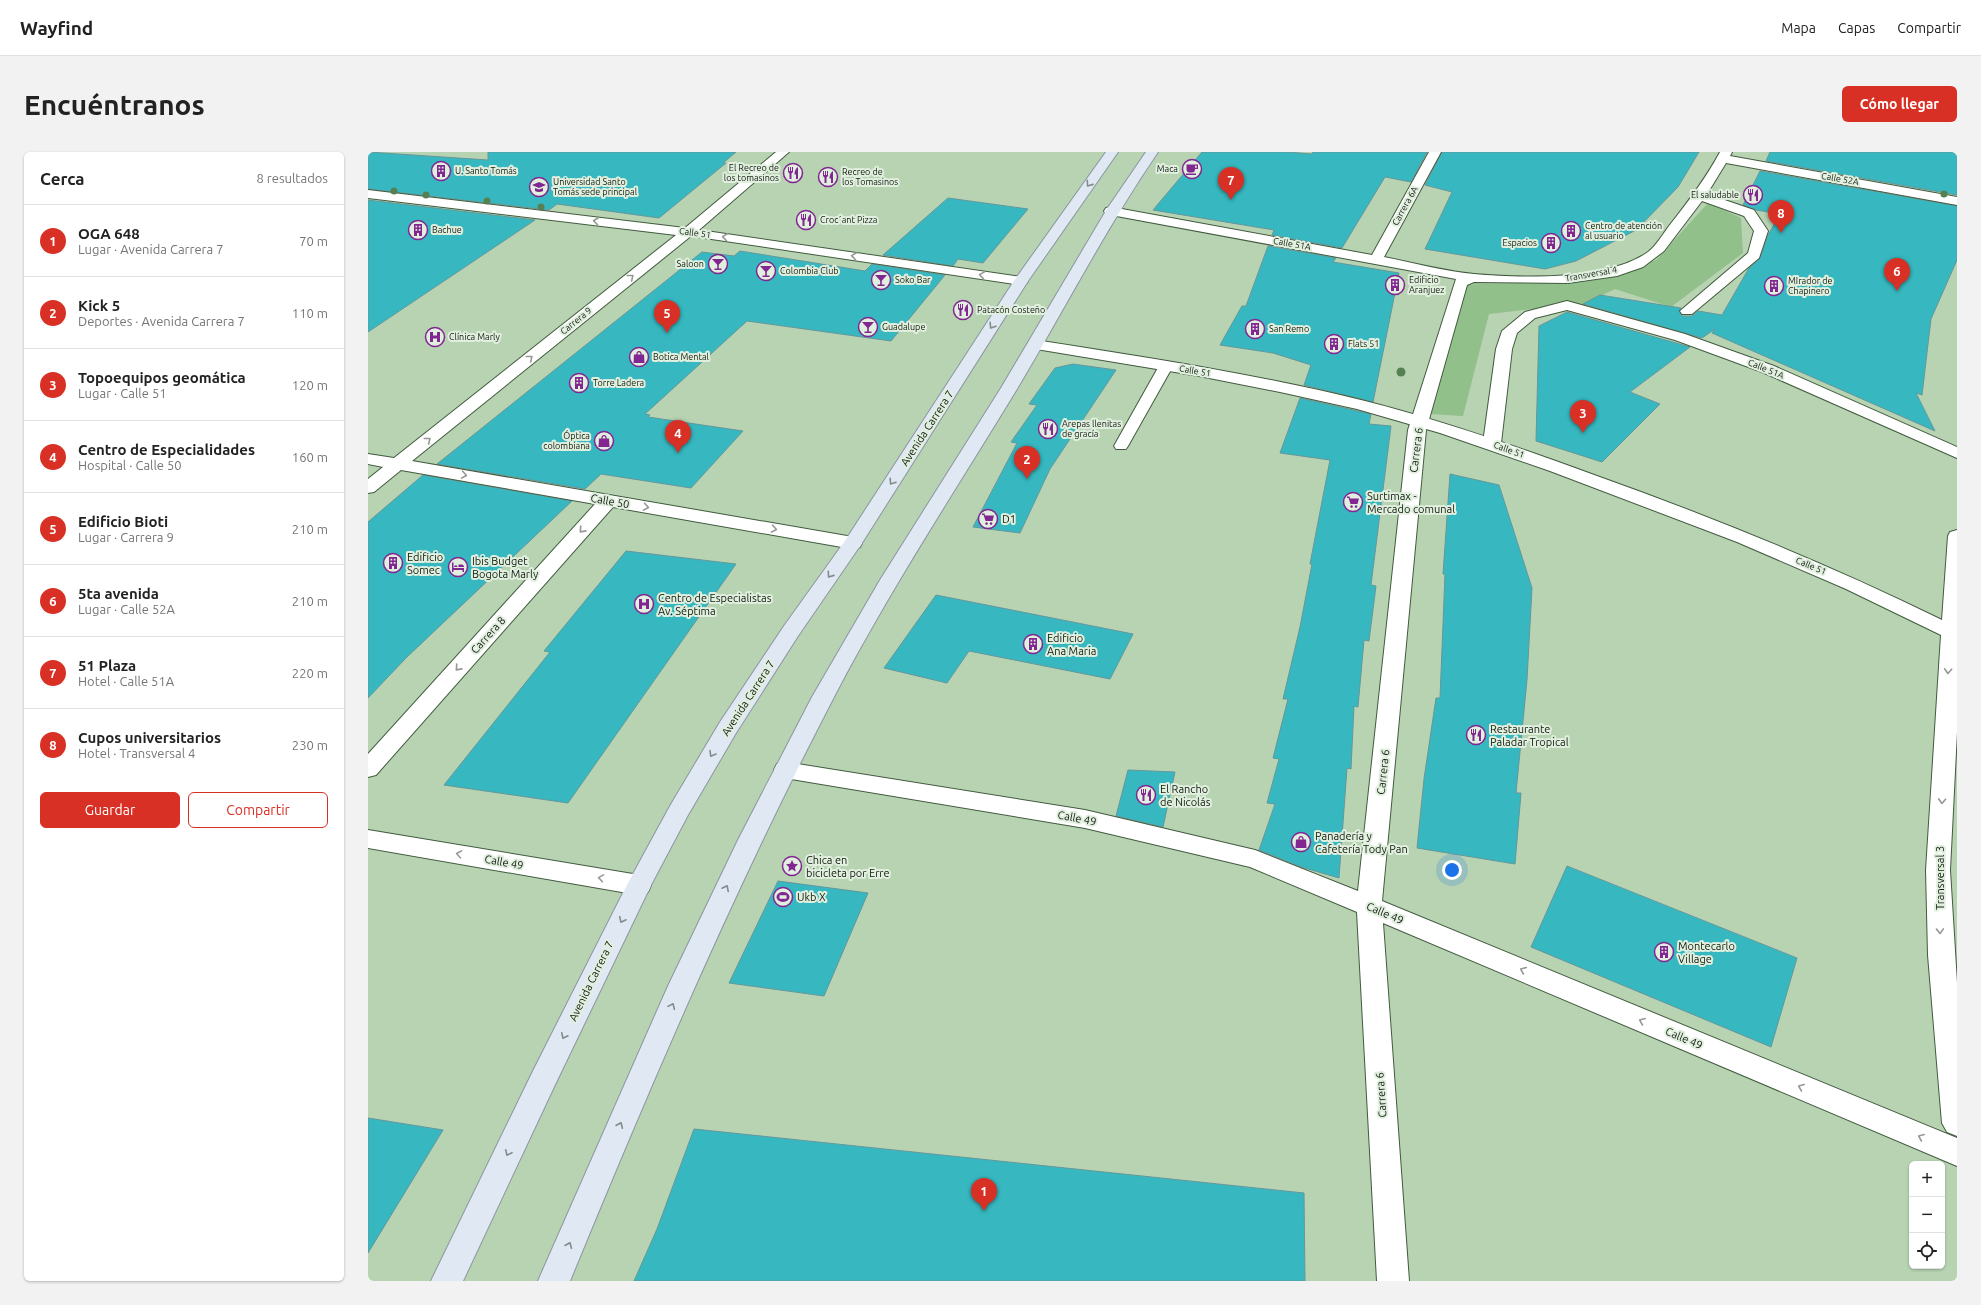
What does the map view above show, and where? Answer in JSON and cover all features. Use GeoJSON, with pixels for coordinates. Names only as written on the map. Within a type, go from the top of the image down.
{"type":"FeatureCollection","features":[{"type":"Feature","properties":{"kind":"main road","name":"Avenida Carrera 7"},"geometry":{"type":"LineString","coordinates":[[448,1281],[540,1087],[639,885],[678,812],[728,728],[791,631],[853,543],[1021,281],[1112,152]]}},
{"type":"Feature","properties":{"kind":"main road"},"geometry":{"type":"LineString","coordinates":[[554,1281],[643,1071],[720,900],[824,695],[871,613],[1035,345],[1111,211],[1152,152]]}},
{"type":"Feature","properties":{"kind":"street","name":"Carrera 9"},"geometry":{"type":"LineString","coordinates":[[368,488],[688,232],[783,152]]}},
{"type":"Feature","properties":{"kind":"street","name":"Carrera 6A"},"geometry":{"type":"LineString","coordinates":[[1376,260],[1435,152]]}},
{"type":"Feature","properties":{"kind":"street","name":"Transversal 4"},"geometry":{"type":"LineString","coordinates":[[1474,278],[1519,280],[1571,279],[1606,274],[1635,265],[1654,254],[1701,196],[1724,155]]}},
{"type":"Feature","properties":{"kind":"street","name":"Calle 52A"},"geometry":{"type":"LineString","coordinates":[[1724,155],[1957,201]]}},
{"type":"Feature","properties":{"kind":"street","name":"Calle 51"},"geometry":{"type":"LineString","coordinates":[[368,194],[688,232],[1021,281]]}},
{"type":"Feature","properties":{"kind":"street"},"geometry":{"type":"LineString","coordinates":[[1688,311],[1754,255],[1761,231],[1749,213],[1701,196]]}},
{"type":"Feature","properties":{"kind":"street","name":"Calle 51A"},"geometry":{"type":"LineString","coordinates":[[1111,211],[1474,278]]}},
{"type":"Feature","properties":{"kind":"street","name":"Carrera 6"},"geometry":{"type":"LineString","coordinates":[[1393,1281],[1369,906],[1419,421],[1462,282],[1474,278]]}},
{"type":"Feature","properties":{"kind":"street","name":"Calle 51A"},"geometry":{"type":"LineString","coordinates":[[1492,443],[1504,349],[1510,331],[1530,315],[1567,305],[1680,337],[1768,369],[1957,453]]}},
{"type":"Feature","properties":{"kind":"street","name":"Calle 51"},"geometry":{"type":"LineString","coordinates":[[1035,345],[1166,366],[1302,391],[1419,421],[1492,443],[1692,517],[1764,546],[1838,578],[1954,634]]}},
{"type":"Feature","properties":{"kind":"street","name":"Calle 50"},"geometry":{"type":"LineString","coordinates":[[368,459],[853,543]]}},
{"type":"Feature","properties":{"kind":"street","name":"Carrera 8"},"geometry":{"type":"LineString","coordinates":[[368,769],[608,501]]}},
{"type":"Feature","properties":{"kind":"street","name":"Transversal 3"},"geometry":{"type":"LineString","coordinates":[[1957,536],[1954,634],[1938,870],[1941,955],[1957,1123]]}},
{"type":"Feature","properties":{"kind":"street","name":"Calle 49"},"geometry":{"type":"LineString","coordinates":[[785,770],[1085,819],[1255,860],[1369,906],[1957,1152]]}},
{"type":"Feature","properties":{"kind":"street","name":"Calle 49"},"geometry":{"type":"LineString","coordinates":[[368,839],[639,885]]}},
{"type":"Feature","properties":{"kind":"lane"},"geometry":{"type":"LineString","coordinates":[[1121,446],[1166,366]]}},
{"type":"Feature","properties":{"kind":"green space"},"geometry":{"type":"Polygon","coordinates":[[[1708,203],[1741,218],[1743,253],[1671,307],[1615,289],[1576,308],[1567,305],[1489,314],[1463,416],[1429,414],[1458,285],[1587,280],[1656,260],[1708,203]]]}},
{"type":"Feature","properties":{"kind":"building"},"geometry":{"type":"Polygon","coordinates":[[[368,152],[488,160],[488,152],[736,152],[723,163],[726,163],[659,218],[557,204],[549,210],[368,189],[368,152]]]}},
{"type":"Feature","properties":{"kind":"building"},"geometry":{"type":"Polygon","coordinates":[[[1202,152],[1287,152],[1312,154],[1313,152],[1427,152],[1411,182],[1385,177],[1342,248],[1272,235],[1274,230],[1153,210],[1202,152]]]}},
{"type":"Feature","properties":{"kind":"building"},"geometry":{"type":"Polygon","coordinates":[[[1442,152],[1699,152],[1678,187],[1636,230],[1576,261],[1545,269],[1425,249],[1452,192],[1425,185],[1442,152]]]}},
{"type":"Feature","properties":{"kind":"building"},"geometry":{"type":"Polygon","coordinates":[[[1770,152],[1957,152],[1957,195],[1766,161],[1770,152]]]}},
{"type":"Feature","properties":{"kind":"building"},"geometry":{"type":"Polygon","coordinates":[[[1760,171],[1957,206],[1957,260],[1931,319],[1922,395],[1916,393],[1935,431],[1712,333],[1715,329],[1702,338],[1583,304],[1600,295],[1681,308],[1679,311],[1682,316],[1692,316],[1698,311],[1722,315],[1749,268],[1760,258],[1768,235],[1780,214],[1756,210],[1743,205],[1760,171]]]}},
{"type":"Feature","properties":{"kind":"building"},"geometry":{"type":"Polygon","coordinates":[[[948,198],[1028,209],[983,263],[958,259],[953,266],[883,255],[948,198]]]}},
{"type":"Feature","properties":{"kind":"building"},"geometry":{"type":"Polygon","coordinates":[[[368,200],[535,220],[368,332],[368,200]]]}},
{"type":"Feature","properties":{"kind":"building"},"geometry":{"type":"Polygon","coordinates":[[[1268,246],[1336,258],[1333,262],[1399,273],[1373,402],[1304,385],[1311,365],[1273,353],[1220,345],[1242,306],[1246,306],[1268,246]]]}},
{"type":"Feature","properties":{"kind":"building"},"geometry":{"type":"Polygon","coordinates":[[[740,251],[865,271],[872,264],[945,275],[891,341],[747,321],[645,414],[650,415],[648,417],[743,431],[691,488],[601,474],[585,489],[437,464],[702,252],[734,256],[740,251]]]}},
{"type":"Feature","properties":{"kind":"building"},"geometry":{"type":"Polygon","coordinates":[[[1567,312],[1690,347],[1630,392],[1660,404],[1602,462],[1536,441],[1539,326],[1567,312]]]}},
{"type":"Feature","properties":{"kind":"building"},"geometry":{"type":"Polygon","coordinates":[[[1073,364],[1116,370],[1050,469],[1020,533],[973,527],[1017,443],[1011,442],[1037,405],[1029,404],[1055,368],[1073,364]]]}},
{"type":"Feature","properties":{"kind":"building"},"geometry":{"type":"Polygon","coordinates":[[[1300,398],[1371,414],[1369,424],[1391,426],[1371,585],[1376,586],[1369,641],[1364,640],[1358,707],[1354,706],[1351,769],[1347,768],[1339,878],[1301,867],[1259,850],[1275,804],[1267,803],[1279,759],[1273,758],[1288,699],[1283,699],[1300,627],[1312,564],[1310,564],[1330,460],[1280,453],[1300,398]]]}},
{"type":"Feature","properties":{"kind":"building"},"geometry":{"type":"Polygon","coordinates":[[[1450,474],[1499,485],[1532,588],[1527,680],[1516,793],[1521,793],[1515,864],[1417,848],[1424,779],[1436,698],[1440,698],[1445,574],[1443,574],[1450,474]]]}},
{"type":"Feature","properties":{"kind":"building"},"geometry":{"type":"Polygon","coordinates":[[[423,475],[572,501],[406,658],[368,698],[368,522],[423,475]]]}},
{"type":"Feature","properties":{"kind":"building"},"geometry":{"type":"Polygon","coordinates":[[[626,551],[736,564],[568,803],[444,785],[550,652],[544,651],[626,551]]]}},
{"type":"Feature","properties":{"kind":"building","name":"Edificio Ana Maria"},"geometry":{"type":"Polygon","coordinates":[[[936,595],[1133,634],[1110,679],[969,651],[947,683],[884,668],[936,595]]]}},
{"type":"Feature","properties":{"kind":"building","name":"El Rancho de Nicolás"},"geometry":{"type":"Polygon","coordinates":[[[1128,770],[1175,772],[1163,827],[1116,816],[1128,770]]]}},
{"type":"Feature","properties":{"kind":"building","name":"Montecarlo Village"},"geometry":{"type":"Polygon","coordinates":[[[1567,866],[1797,958],[1771,1047],[1531,947],[1567,866]]]}},
{"type":"Feature","properties":{"kind":"building"},"geometry":{"type":"Polygon","coordinates":[[[778,881],[868,893],[824,996],[729,983],[778,881]]]}},
{"type":"Feature","properties":{"kind":"building"},"geometry":{"type":"Polygon","coordinates":[[[368,1118],[443,1130],[368,1253],[368,1118]]]}},
{"type":"Feature","properties":{"kind":"building"},"geometry":{"type":"Polygon","coordinates":[[[694,1129],[1304,1193],[1305,1281],[634,1281],[657,1229],[694,1129]]]}},
{"type":"Feature","properties":{"kind":"place","name":"Maca"},"geometry":{"type":"Point","coordinates":[1192,169]}},
{"type":"Feature","properties":{"kind":"place","name":"U. Santo Tomás"},"geometry":{"type":"Point","coordinates":[441,171]}},
{"type":"Feature","properties":{"kind":"place","name":"El Recreo de los tomasinos"},"geometry":{"type":"Point","coordinates":[793,173]}},
{"type":"Feature","properties":{"kind":"place","name":"Recreo de los Tomasinos"},"geometry":{"type":"Point","coordinates":[828,177]}},
{"type":"Feature","properties":{"kind":"place","name":"Universidad Santo Tomás sede principal"},"geometry":{"type":"Point","coordinates":[539,187]}},
{"type":"Feature","properties":{"kind":"place","name":"El saludable"},"geometry":{"type":"Point","coordinates":[1753,195]}},
{"type":"Feature","properties":{"kind":"place","name":"51 Plaza"},"geometry":{"type":"Point","coordinates":[1231,200]}},
{"type":"Feature","properties":{"kind":"place","name":"Croc´ant Pizza"},"geometry":{"type":"Point","coordinates":[806,220]}},
{"type":"Feature","properties":{"kind":"place","name":"Bachue"},"geometry":{"type":"Point","coordinates":[418,230]}},
{"type":"Feature","properties":{"kind":"place","name":"Centro de atención al usuario"},"geometry":{"type":"Point","coordinates":[1571,231]}},
{"type":"Feature","properties":{"kind":"place","name":"Cupos universitarios"},"geometry":{"type":"Point","coordinates":[1781,233]}},
{"type":"Feature","properties":{"kind":"place","name":"Espacios"},"geometry":{"type":"Point","coordinates":[1551,243]}},
{"type":"Feature","properties":{"kind":"place","name":"Saloon"},"geometry":{"type":"Point","coordinates":[718,264]}},
{"type":"Feature","properties":{"kind":"place","name":"Colombia Club"},"geometry":{"type":"Point","coordinates":[766,271]}},
{"type":"Feature","properties":{"kind":"place","name":"Soko Bar"},"geometry":{"type":"Point","coordinates":[881,280]}},
{"type":"Feature","properties":{"kind":"place","name":"Edificio Aranjuez"},"geometry":{"type":"Point","coordinates":[1395,285]}},
{"type":"Feature","properties":{"kind":"place","name":"MIrador de Chapinero"},"geometry":{"type":"Point","coordinates":[1774,286]}},
{"type":"Feature","properties":{"kind":"place","name":"5ta avenida"},"geometry":{"type":"Point","coordinates":[1897,291]}},
{"type":"Feature","properties":{"kind":"place","name":"Patacón Costeño"},"geometry":{"type":"Point","coordinates":[963,310]}},
{"type":"Feature","properties":{"kind":"place","name":"Guadalupe"},"geometry":{"type":"Point","coordinates":[868,327]}},
{"type":"Feature","properties":{"kind":"place","name":"San Remo"},"geometry":{"type":"Point","coordinates":[1255,329]}},
{"type":"Feature","properties":{"kind":"place","name":"Edificio Bioti"},"geometry":{"type":"Point","coordinates":[667,333]}},
{"type":"Feature","properties":{"kind":"place","name":"Clínica Marly"},"geometry":{"type":"Point","coordinates":[435,337]}},
{"type":"Feature","properties":{"kind":"place","name":"Flats 51"},"geometry":{"type":"Point","coordinates":[1334,344]}},
{"type":"Feature","properties":{"kind":"place","name":"Botica Mental"},"geometry":{"type":"Point","coordinates":[639,357]}},
{"type":"Feature","properties":{"kind":"place","name":"Torre Ladera"},"geometry":{"type":"Point","coordinates":[579,383]}},
{"type":"Feature","properties":{"kind":"place","name":"Arepas llenitas de gracía"},"geometry":{"type":"Point","coordinates":[1048,429]}},
{"type":"Feature","properties":{"kind":"place","name":"Topoequipos geomática"},"geometry":{"type":"Point","coordinates":[1583,433]}},
{"type":"Feature","properties":{"kind":"place","name":"Óptica colombiana"},"geometry":{"type":"Point","coordinates":[604,441]}},
{"type":"Feature","properties":{"kind":"place","name":"Centro de Especialidades"},"geometry":{"type":"Point","coordinates":[678,453]}},
{"type":"Feature","properties":{"kind":"place","name":"Kick 5"},"geometry":{"type":"Point","coordinates":[1027,479]}},
{"type":"Feature","properties":{"kind":"place","name":"Surtimax - Mercado comunal"},"geometry":{"type":"Point","coordinates":[1353,502]}},
{"type":"Feature","properties":{"kind":"place","name":"D1"},"geometry":{"type":"Point","coordinates":[988,519]}},
{"type":"Feature","properties":{"kind":"place","name":"Edificio Somec"},"geometry":{"type":"Point","coordinates":[393,563]}},
{"type":"Feature","properties":{"kind":"place","name":"Ibis Budget Bogota Marly"},"geometry":{"type":"Point","coordinates":[458,567]}},
{"type":"Feature","properties":{"kind":"place","name":"Centro de Especialistas Av. Séptima"},"geometry":{"type":"Point","coordinates":[644,604]}},
{"type":"Feature","properties":{"kind":"place","name":"Edificio Ana Maria"},"geometry":{"type":"Point","coordinates":[1033,644]}},
{"type":"Feature","properties":{"kind":"place","name":"Restaurante Paladar Tropical"},"geometry":{"type":"Point","coordinates":[1476,735]}},
{"type":"Feature","properties":{"kind":"place","name":"El Rancho de Nicolás"},"geometry":{"type":"Point","coordinates":[1146,795]}},
{"type":"Feature","properties":{"kind":"place","name":"Panadería y Cafetería Tody Pan"},"geometry":{"type":"Point","coordinates":[1301,842]}},
{"type":"Feature","properties":{"kind":"place","name":"Chica en bicicleta por Erre"},"geometry":{"type":"Point","coordinates":[792,866]}},
{"type":"Feature","properties":{"kind":"place","name":"Ukb X"},"geometry":{"type":"Point","coordinates":[783,897]}},
{"type":"Feature","properties":{"kind":"place","name":"Montecarlo Village"},"geometry":{"type":"Point","coordinates":[1664,952]}},
{"type":"Feature","properties":{"kind":"place","name":"OGA 648"},"geometry":{"type":"Point","coordinates":[984,1211]}}]}
